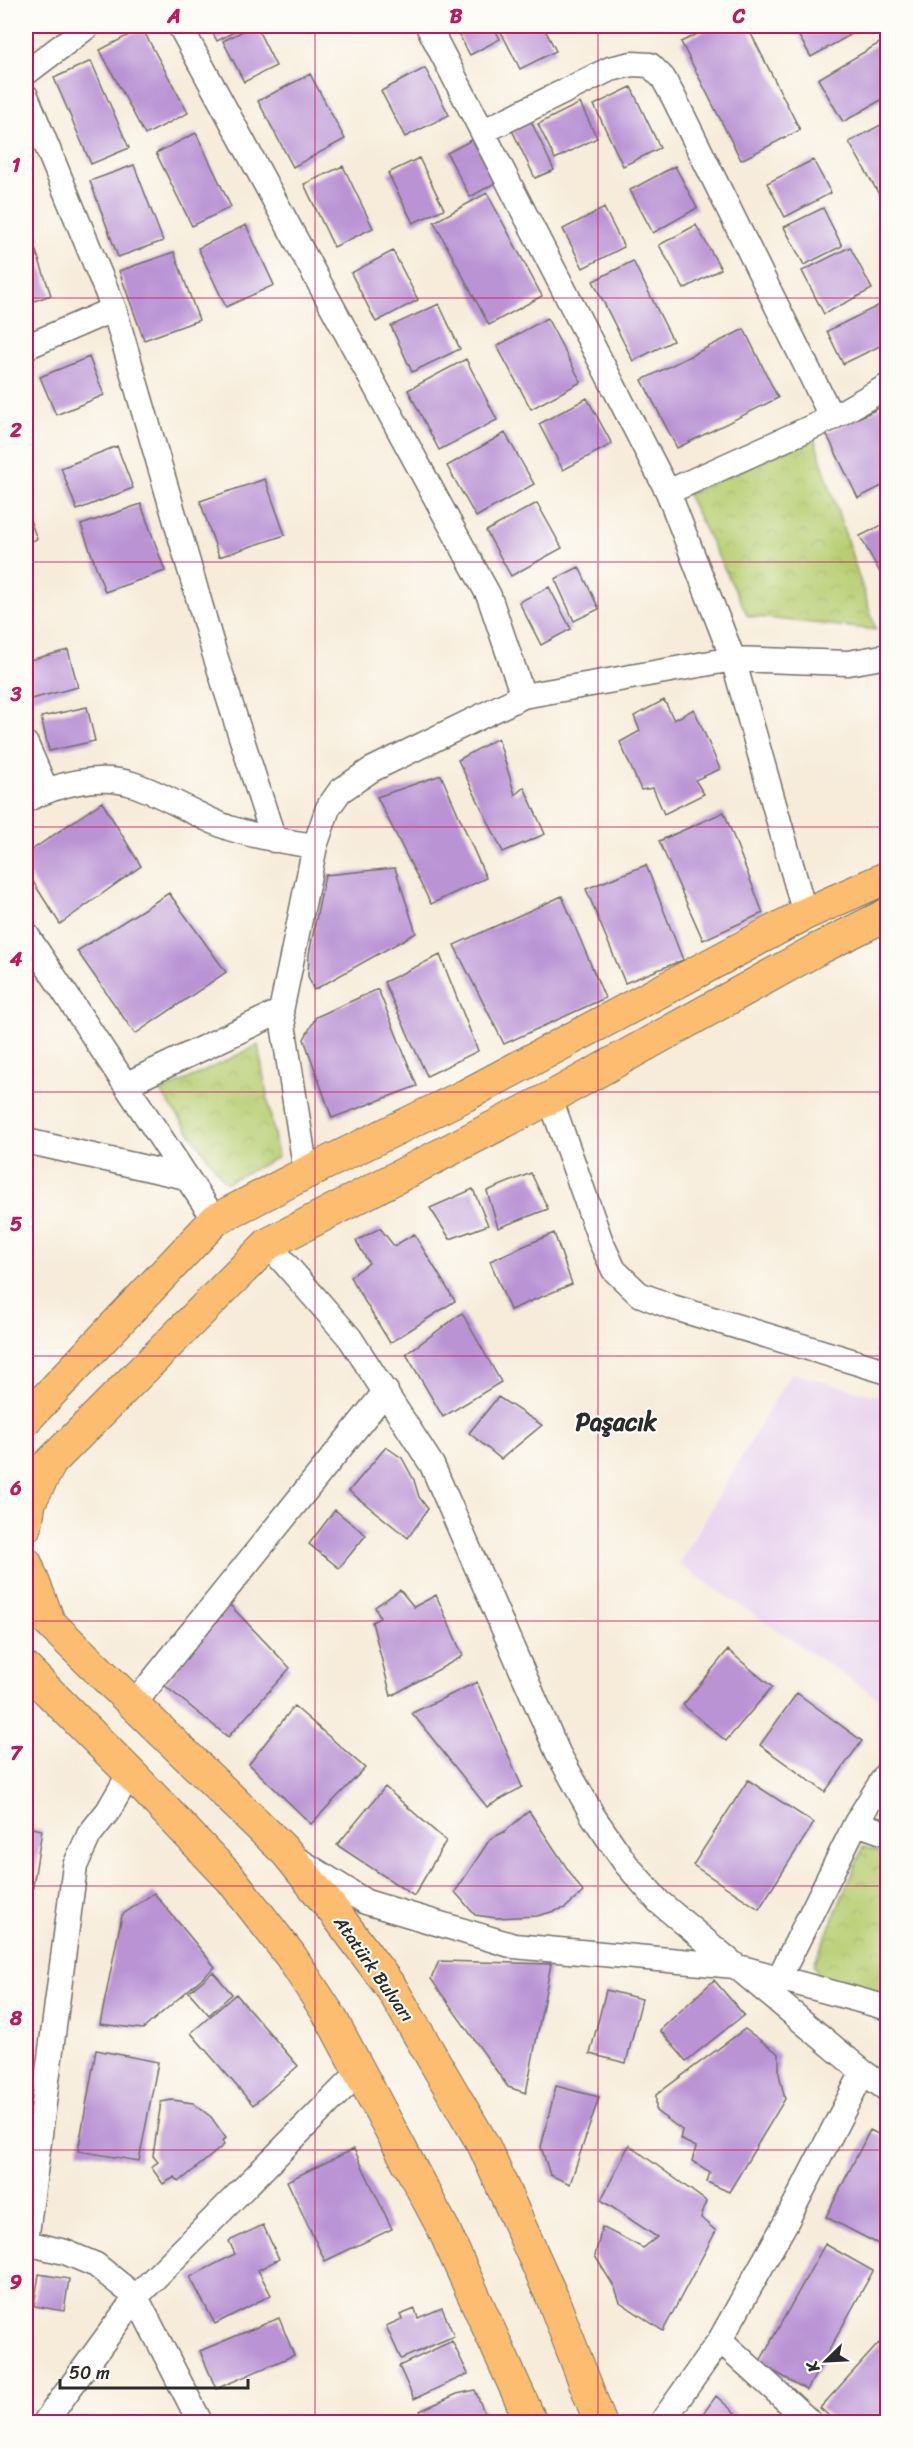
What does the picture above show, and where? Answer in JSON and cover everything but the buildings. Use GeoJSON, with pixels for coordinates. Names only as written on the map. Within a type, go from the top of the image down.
{"type":"FeatureCollection","features":[{"type":"Feature","properties":{"kind":"main road"},"geometry":{"type":"LineString","coordinates":[[26,1419],[215,1220],[466,1095],[805,914],[888,877]]}},
{"type":"Feature","properties":{"kind":"main road"},"geometry":{"type":"LineString","coordinates":[[26,1483],[50,1463],[268,1244],[550,1098],[816,950],[888,914]]}},
{"type":"Feature","properties":{"kind":"main road"},"geometry":{"type":"LineString","coordinates":[[26,1526],[30,1501],[50,1463]]}},
{"type":"Feature","properties":{"kind":"main road"},"geometry":{"type":"LineString","coordinates":[[26,1563],[51,1625]]}},
{"type":"Feature","properties":{"kind":"main road","name":"Atatürk Bulvarı"},"geometry":{"type":"LineString","coordinates":[[26,1600],[287,1853],[392,1989],[484,2146],[552,2297],[600,2422]]}},
{"type":"Feature","properties":{"kind":"main road"},"geometry":{"type":"LineString","coordinates":[[26,1669],[231,1879],[290,1955],[331,2018],[444,2230],[531,2422]]}},
{"type":"Feature","properties":{"kind":"street"},"geometry":{"type":"LineString","coordinates":[[26,73],[88,26]]}},
{"type":"Feature","properties":{"kind":"street"},"geometry":{"type":"LineString","coordinates":[[180,26],[489,596],[523,696]]}},
{"type":"Feature","properties":{"kind":"street"},"geometry":{"type":"LineString","coordinates":[[428,26],[668,492],[733,659],[805,914]]}},
{"type":"Feature","properties":{"kind":"street"},"geometry":{"type":"LineString","coordinates":[[484,131],[610,69],[632,64],[650,65],[663,78],[674,98],[832,418]]}},
{"type":"Feature","properties":{"kind":"street"},"geometry":{"type":"LineString","coordinates":[[26,96],[114,309],[214,652],[274,840]]}},
{"type":"Feature","properties":{"kind":"street"},"geometry":{"type":"LineString","coordinates":[[26,347],[114,309]]}},
{"type":"Feature","properties":{"kind":"street"},"geometry":{"type":"LineString","coordinates":[[668,492],[832,418],[888,387]]}},
{"type":"Feature","properties":{"kind":"street"},"geometry":{"type":"LineString","coordinates":[[306,1173],[281,1011],[315,846],[328,808],[340,791],[371,770],[523,696],[733,659],[848,663],[888,656]]}},
{"type":"Feature","properties":{"kind":"street"},"geometry":{"type":"LineString","coordinates":[[26,744],[36,795],[92,780],[131,784],[229,828],[274,840],[315,846]]}},
{"type":"Feature","properties":{"kind":"street"},"geometry":{"type":"LineString","coordinates":[[26,934],[215,1220]]}},
{"type":"Feature","properties":{"kind":"street"},"geometry":{"type":"LineString","coordinates":[[127,1084],[281,1011]]}},
{"type":"Feature","properties":{"kind":"street"},"geometry":{"type":"LineString","coordinates":[[550,1098],[601,1242],[614,1270],[639,1294],[672,1307],[888,1372]]}},
{"type":"Feature","properties":{"kind":"street"},"geometry":{"type":"LineString","coordinates":[[26,1141],[186,1177]]}},
{"type":"Feature","properties":{"kind":"street"},"geometry":{"type":"LineString","coordinates":[[268,1244],[350,1338],[386,1390],[432,1464],[558,1753],[593,1816],[626,1864],[659,1902],[863,2072],[888,2090]]}},
{"type":"Feature","properties":{"kind":"street"},"geometry":{"type":"LineString","coordinates":[[133,1705],[386,1390]]}},
{"type":"Feature","properties":{"kind":"street"},"geometry":{"type":"LineString","coordinates":[[779,1978],[856,1823],[888,1771]]}},
{"type":"Feature","properties":{"kind":"street"},"geometry":{"type":"LineString","coordinates":[[130,1773],[108,1811],[89,1835],[75,1866],[26,2242],[96,2265],[136,2298],[200,2422]]}},
{"type":"Feature","properties":{"kind":"street"},"geometry":{"type":"LineString","coordinates":[[856,1823],[888,1834]]}},
{"type":"Feature","properties":{"kind":"street"},"geometry":{"type":"LineString","coordinates":[[287,1853],[366,1902],[514,1946],[735,1966],[888,2008]]}},
{"type":"Feature","properties":{"kind":"street"},"geometry":{"type":"LineString","coordinates":[[45,2422],[136,2298],[359,2072]]}},
{"type":"Feature","properties":{"kind":"street"},"geometry":{"type":"LineString","coordinates":[[662,2422],[720,2340],[785,2223],[863,2072]]}},
{"type":"Feature","properties":{"kind":"street"},"geometry":{"type":"LineString","coordinates":[[720,2340],[810,2422]]}},
{"type":"Feature","properties":{"kind":"shaded area"},"geometry":{"type":"Polygon","coordinates":[[[791,1373],[887,1399],[887,1704],[679,1564],[791,1373]]]}},
{"type":"Feature","properties":{"kind":"green space"},"geometry":{"type":"Polygon","coordinates":[[[814,438],[876,630],[748,616],[687,494],[814,438]]]}},
{"type":"Feature","properties":{"kind":"green space"},"geometry":{"type":"Polygon","coordinates":[[[258,1045],[278,1157],[226,1183],[161,1092],[258,1045]]]}},
{"type":"Feature","properties":{"kind":"green space"},"geometry":{"type":"Polygon","coordinates":[[[863,1847],[887,1853],[887,1996],[821,1982],[814,1964],[863,1847]]]}},
{"type":"Feature","properties":{"kind":"district","name":"Paşacık"},"geometry":{"type":"Point","coordinates":[616,1422]}}]}
